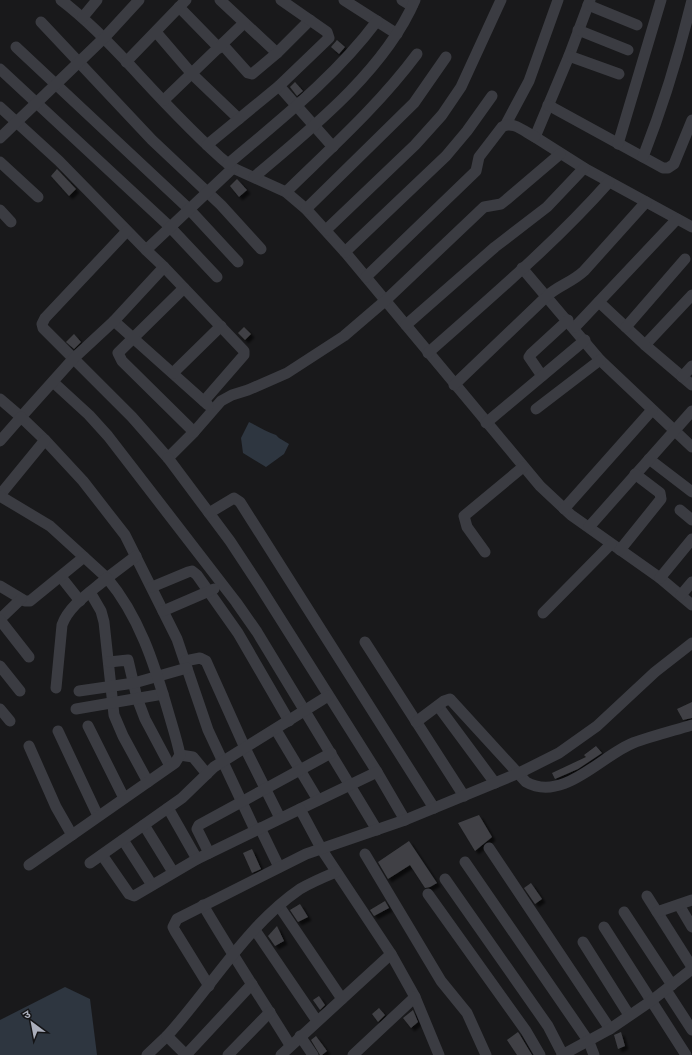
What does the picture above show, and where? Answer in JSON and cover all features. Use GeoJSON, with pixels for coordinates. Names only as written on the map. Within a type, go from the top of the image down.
{"type":"FeatureCollection","features":[{"type":"Feature","properties":{"kind":"street"},"geometry":{"type":"LineString","coordinates":[[61,0],[83,16],[207,145],[230,166],[286,192],[306,209],[386,300],[523,468],[564,509],[660,578],[692,605]]}},
{"type":"Feature","properties":{"kind":"street"},"geometry":{"type":"LineString","coordinates":[[83,16],[97,0]]}},
{"type":"Feature","properties":{"kind":"street"},"geometry":{"type":"LineString","coordinates":[[0,138],[105,38],[139,0]]}},
{"type":"Feature","properties":{"kind":"street"},"geometry":{"type":"LineString","coordinates":[[220,0],[277,54]]}},
{"type":"Feature","properties":{"kind":"street"},"geometry":{"type":"LineString","coordinates":[[207,145],[279,86],[329,38],[327,32],[281,0]]}},
{"type":"Feature","properties":{"kind":"street"},"geometry":{"type":"LineString","coordinates":[[344,0],[397,34]]}},
{"type":"Feature","properties":{"kind":"street"},"geometry":{"type":"LineString","coordinates":[[254,177],[314,126],[348,92],[397,34],[414,3],[402,0]]}},
{"type":"Feature","properties":{"kind":"street"},"geometry":{"type":"LineString","coordinates":[[326,230],[415,145],[442,115],[460,86],[501,0]]}},
{"type":"Feature","properties":{"kind":"street"},"geometry":{"type":"LineString","coordinates":[[366,277],[476,170],[479,157],[506,124],[529,81],[558,0]]}},
{"type":"Feature","properties":{"kind":"street"},"geometry":{"type":"LineString","coordinates":[[618,144],[661,0]]}},
{"type":"Feature","properties":{"kind":"street"},"geometry":{"type":"LineString","coordinates":[[643,157],[670,82],[692,0]]}},
{"type":"Feature","properties":{"kind":"street"},"geometry":{"type":"LineString","coordinates":[[535,137],[569,56],[589,2],[637,25]]}},
{"type":"Feature","properties":{"kind":"street"},"geometry":{"type":"LineString","coordinates":[[126,62],[182,4],[221,46],[250,74],[254,73],[277,54],[310,20]]}},
{"type":"Feature","properties":{"kind":"street"},"geometry":{"type":"LineString","coordinates":[[146,250],[169,226],[206,192],[230,166],[346,60],[377,21]]}},
{"type":"Feature","properties":{"kind":"street"},"geometry":{"type":"LineString","coordinates":[[41,22],[152,140],[239,223],[261,249]]}},
{"type":"Feature","properties":{"kind":"street"},"geometry":{"type":"LineString","coordinates":[[164,100],[244,23]]}},
{"type":"Feature","properties":{"kind":"street"},"geometry":{"type":"LineString","coordinates":[[578,30],[628,50]]}},
{"type":"Feature","properties":{"kind":"street"},"geometry":{"type":"LineString","coordinates":[[156,32],[192,74],[239,119]]}},
{"type":"Feature","properties":{"kind":"street"},"geometry":{"type":"LineString","coordinates":[[16,47],[188,208],[238,262]]}},
{"type":"Feature","properties":{"kind":"street"},"geometry":{"type":"LineString","coordinates":[[286,192],[372,109],[397,81],[417,54]]}},
{"type":"Feature","properties":{"kind":"street"},"geometry":{"type":"LineString","coordinates":[[569,56],[619,74]]}},
{"type":"Feature","properties":{"kind":"street"},"geometry":{"type":"LineString","coordinates":[[306,209],[414,103],[446,57]]}},
{"type":"Feature","properties":{"kind":"street"},"geometry":{"type":"LineString","coordinates":[[0,68],[169,226],[217,277]]}},
{"type":"Feature","properties":{"kind":"street"},"geometry":{"type":"LineString","coordinates":[[279,86],[333,147]]}},
{"type":"Feature","properties":{"kind":"street"},"geometry":{"type":"LineString","coordinates":[[345,252],[446,156],[467,132],[492,96]]}},
{"type":"Feature","properties":{"kind":"street"},"geometry":{"type":"LineString","coordinates":[[548,105],[663,168],[668,168],[674,164],[682,149],[692,120]]}},
{"type":"Feature","properties":{"kind":"street"},"geometry":{"type":"LineString","coordinates":[[0,107],[59,161],[241,347],[244,355],[204,401]]}},
{"type":"Feature","properties":{"kind":"street"},"geometry":{"type":"LineString","coordinates":[[506,124],[511,124],[535,137],[584,168],[692,227]]}},
{"type":"Feature","properties":{"kind":"street"},"geometry":{"type":"LineString","coordinates":[[168,458],[194,432],[221,401],[232,395],[268,382],[317,355],[344,336],[386,300],[484,207],[501,204],[560,154]]}},
{"type":"Feature","properties":{"kind":"street"},"geometry":{"type":"LineString","coordinates":[[0,162],[38,197]]}},
{"type":"Feature","properties":{"kind":"street"},"geometry":{"type":"LineString","coordinates":[[406,325],[495,247],[547,207],[584,168]]}},
{"type":"Feature","properties":{"kind":"street"},"geometry":{"type":"LineString","coordinates":[[428,353],[568,227],[609,182]]}},
{"type":"Feature","properties":{"kind":"street"},"geometry":{"type":"LineString","coordinates":[[454,385],[556,288],[573,281],[584,271],[646,202]]}},
{"type":"Feature","properties":{"kind":"street"},"geometry":{"type":"LineString","coordinates":[[0,210],[11,222]]}},
{"type":"Feature","properties":{"kind":"street"},"geometry":{"type":"LineString","coordinates":[[542,376],[531,361],[531,354],[599,302],[677,219]]}},
{"type":"Feature","properties":{"kind":"street"},"geometry":{"type":"LineString","coordinates":[[128,231],[45,318],[42,324],[45,332],[132,417],[168,458],[210,513],[259,585],[377,772],[405,820]]}},
{"type":"Feature","properties":{"kind":"street"},"geometry":{"type":"LineString","coordinates":[[626,327],[685,259]]}},
{"type":"Feature","properties":{"kind":"street"},"geometry":{"type":"LineString","coordinates":[[0,442],[74,359],[114,321],[164,267]]}},
{"type":"Feature","properties":{"kind":"street"},"geometry":{"type":"LineString","coordinates":[[522,268],[585,340],[600,360],[692,447]]}},
{"type":"Feature","properties":{"kind":"street"},"geometry":{"type":"LineString","coordinates":[[184,288],[118,353],[119,358],[194,432]]}},
{"type":"Feature","properties":{"kind":"street"},"geometry":{"type":"LineString","coordinates":[[645,345],[692,295]]}},
{"type":"Feature","properties":{"kind":"street"},"geometry":{"type":"LineString","coordinates":[[599,302],[645,345],[692,385]]}},
{"type":"Feature","properties":{"kind":"street"},"geometry":{"type":"LineString","coordinates":[[114,321],[213,410]]}},
{"type":"Feature","properties":{"kind":"street"},"geometry":{"type":"LineString","coordinates":[[173,373],[221,326]]}},
{"type":"Feature","properties":{"kind":"street"},"geometry":{"type":"LineString","coordinates":[[486,423],[585,340]]}},
{"type":"Feature","properties":{"kind":"street"},"geometry":{"type":"LineString","coordinates":[[536,409],[600,360]]}},
{"type":"Feature","properties":{"kind":"street"},"geometry":{"type":"LineString","coordinates":[[682,377],[692,366]]}},
{"type":"Feature","properties":{"kind":"street"},"geometry":{"type":"LineString","coordinates":[[53,382],[89,415],[108,436],[223,585],[257,632],[304,711],[351,784],[377,830]]}},
{"type":"Feature","properties":{"kind":"street"},"geometry":{"type":"LineString","coordinates":[[0,399],[45,440],[83,481],[125,535],[177,640],[208,730],[222,762],[241,801],[279,867]]}},
{"type":"Feature","properties":{"kind":"street"},"geometry":{"type":"LineString","coordinates":[[564,509],[652,410]]}},
{"type":"Feature","properties":{"kind":"street"},"geometry":{"type":"LineString","coordinates":[[589,527],[692,411]]}},
{"type":"Feature","properties":{"kind":"street"},"geometry":{"type":"LineString","coordinates":[[29,865],[170,766],[178,759],[180,755],[163,694],[142,636],[131,611],[120,593],[107,578],[50,526],[0,495],[45,440]]}},
{"type":"Feature","properties":{"kind":"street"},"geometry":{"type":"LineString","coordinates":[[649,459],[692,492]]}},
{"type":"Feature","properties":{"kind":"street"},"geometry":{"type":"LineString","coordinates":[[485,552],[467,527],[464,516],[523,468]]}},
{"type":"Feature","properties":{"kind":"street"},"geometry":{"type":"LineString","coordinates":[[543,613],[615,547],[662,496],[636,474]]}},
{"type":"Feature","properties":{"kind":"street"},"geometry":{"type":"LineString","coordinates":[[210,513],[234,498],[240,502],[434,808]]}},
{"type":"Feature","properties":{"kind":"street"},"geometry":{"type":"LineString","coordinates":[[680,510],[692,520]]}},
{"type":"Feature","properties":{"kind":"street"},"geometry":{"type":"LineString","coordinates":[[660,578],[692,539]]}},
{"type":"Feature","properties":{"kind":"street"},"geometry":{"type":"LineString","coordinates":[[56,688],[62,625],[68,612],[107,578],[136,556]]}},
{"type":"Feature","properties":{"kind":"street"},"geometry":{"type":"LineString","coordinates":[[0,586],[21,599],[30,601],[36,598],[84,557]]}},
{"type":"Feature","properties":{"kind":"street"},"geometry":{"type":"LineString","coordinates":[[152,587],[188,572],[192,572],[209,591],[258,665],[289,721]]}},
{"type":"Feature","properties":{"kind":"street"},"geometry":{"type":"LineString","coordinates":[[61,577],[80,601]]}},
{"type":"Feature","properties":{"kind":"street"},"geometry":{"type":"LineString","coordinates":[[682,595],[692,582]]}},
{"type":"Feature","properties":{"kind":"street"},"geometry":{"type":"LineString","coordinates":[[163,611],[223,585]]}},
{"type":"Feature","properties":{"kind":"street"},"geometry":{"type":"LineString","coordinates":[[90,592],[101,611],[109,662],[112,702],[118,726],[148,782]]}},
{"type":"Feature","properties":{"kind":"street"},"geometry":{"type":"LineString","coordinates":[[21,599],[0,620],[29,657]]}},
{"type":"Feature","properties":{"kind":"street"},"geometry":{"type":"LineString","coordinates":[[365,642],[464,796]]}},
{"type":"Feature","properties":{"kind":"street"},"geometry":{"type":"LineString","coordinates":[[147,1055],[167,1036],[232,956],[256,930],[279,906],[330,862],[377,830],[495,783],[522,778],[598,726],[655,672],[692,643]]}},
{"type":"Feature","properties":{"kind":"street"},"geometry":{"type":"LineString","coordinates":[[79,691],[134,683],[157,677],[200,658],[206,661],[245,748],[280,818]]}},
{"type":"Feature","properties":{"kind":"street"},"geometry":{"type":"LineString","coordinates":[[109,662],[128,660],[137,698],[145,719],[170,766]]}},
{"type":"Feature","properties":{"kind":"street"},"geometry":{"type":"LineString","coordinates":[[0,666],[20,691]]}},
{"type":"Feature","properties":{"kind":"street"},"geometry":{"type":"LineString","coordinates":[[76,709],[163,694]]}},
{"type":"Feature","properties":{"kind":"street"},"geometry":{"type":"LineString","coordinates":[[90,863],[192,790],[207,774],[222,762],[276,730],[328,696]]}},
{"type":"Feature","properties":{"kind":"street"},"geometry":{"type":"LineString","coordinates":[[416,722],[447,700],[453,701],[522,778],[539,787],[549,787],[573,780],[587,773],[632,743],[692,725]]}},
{"type":"Feature","properties":{"kind":"street"},"geometry":{"type":"LineString","coordinates":[[438,706],[495,783]]}},
{"type":"Feature","properties":{"kind":"street"},"geometry":{"type":"LineString","coordinates":[[0,709],[10,721]]}},
{"type":"Feature","properties":{"kind":"street"},"geometry":{"type":"LineString","coordinates":[[88,726],[124,798]]}},
{"type":"Feature","properties":{"kind":"street"},"geometry":{"type":"LineString","coordinates":[[276,730],[318,800]]}},
{"type":"Feature","properties":{"kind":"street"},"geometry":{"type":"LineString","coordinates":[[58,731],[98,816]]}},
{"type":"Feature","properties":{"kind":"street"},"geometry":{"type":"LineString","coordinates":[[29,746],[56,807],[72,835]]}},
{"type":"Feature","properties":{"kind":"street"},"geometry":{"type":"LineString","coordinates":[[209,853],[197,827],[241,801],[331,753]]}},
{"type":"Feature","properties":{"kind":"street"},"geometry":{"type":"LineString","coordinates":[[180,755],[193,757],[207,774]]}},
{"type":"Feature","properties":{"kind":"street"},"geometry":{"type":"LineString","coordinates":[[102,855],[131,896],[197,859],[377,772]]}},
{"type":"Feature","properties":{"kind":"street"},"geometry":{"type":"LineString","coordinates":[[168,808],[197,859]]}},
{"type":"Feature","properties":{"kind":"street"},"geometry":{"type":"LineString","coordinates":[[300,809],[330,862],[391,954],[415,997],[439,1055]]}},
{"type":"Feature","properties":{"kind":"street"},"geometry":{"type":"LineString","coordinates":[[144,825],[173,872]]}},
{"type":"Feature","properties":{"kind":"street"},"geometry":{"type":"LineString","coordinates":[[123,840],[152,885]]}},
{"type":"Feature","properties":{"kind":"street"},"geometry":{"type":"LineString","coordinates":[[489,848],[610,1028]]}},
{"type":"Feature","properties":{"kind":"street"},"geometry":{"type":"LineString","coordinates":[[209,986],[173,927],[177,919],[306,854],[330,862]]}},
{"type":"Feature","properties":{"kind":"street"},"geometry":{"type":"LineString","coordinates":[[365,854],[441,981],[467,1013],[486,1055]]}},
{"type":"Feature","properties":{"kind":"street"},"geometry":{"type":"LineString","coordinates":[[465,862],[589,1042],[594,1055]]}},
{"type":"Feature","properties":{"kind":"street"},"geometry":{"type":"LineString","coordinates":[[445,879],[548,1026],[563,1055],[589,1042],[651,1001],[692,968],[647,896]]}},
{"type":"Feature","properties":{"kind":"street"},"geometry":{"type":"LineString","coordinates":[[428,894],[526,1031],[540,1055]]}},
{"type":"Feature","properties":{"kind":"street"},"geometry":{"type":"LineString","coordinates":[[657,912],[692,900]]}},
{"type":"Feature","properties":{"kind":"street"},"geometry":{"type":"LineString","coordinates":[[679,904],[692,927]]}},
{"type":"Feature","properties":{"kind":"street"},"geometry":{"type":"LineString","coordinates":[[203,905],[232,956],[252,984],[290,1045]]}},
{"type":"Feature","properties":{"kind":"street"},"geometry":{"type":"LineString","coordinates":[[279,906],[342,999]]}},
{"type":"Feature","properties":{"kind":"street"},"geometry":{"type":"LineString","coordinates":[[624,912],[669,987],[692,1030]]}},
{"type":"Feature","properties":{"kind":"street"},"geometry":{"type":"LineString","coordinates":[[604,927],[686,1055]]}},
{"type":"Feature","properties":{"kind":"street"},"geometry":{"type":"LineString","coordinates":[[256,930],[318,1021]]}},
{"type":"Feature","properties":{"kind":"street"},"geometry":{"type":"LineString","coordinates":[[584,942],[629,1015]]}},
{"type":"Feature","properties":{"kind":"street"},"geometry":{"type":"LineString","coordinates":[[281,1055],[290,1045],[391,954]]}},
{"type":"Feature","properties":{"kind":"street"},"geometry":{"type":"LineString","coordinates":[[167,1036],[186,1055],[252,984]]}},
{"type":"Feature","properties":{"kind":"street"},"geometry":{"type":"LineString","coordinates":[[353,1055],[415,997]]}},
{"type":"Feature","properties":{"kind":"street"},"geometry":{"type":"LineString","coordinates":[[228,1055],[270,1012]]}},
{"type":"Feature","properties":{"kind":"street"},"geometry":{"type":"LineString","coordinates":[[300,1036],[313,1055]]}},
{"type":"Feature","properties":{"kind":"shaded area"},"geometry":{"type":"Polygon","coordinates":[[[249,422],[276,435],[289,444],[284,454],[266,467],[243,453],[241,438],[249,422]]]}},
{"type":"Feature","properties":{"kind":"shaded area"},"geometry":{"type":"Polygon","coordinates":[[[65,987],[90,999],[97,1055],[0,1055],[0,1020],[65,987]]]}},
{"type":"Feature","properties":{"kind":"building"},"geometry":{"type":"Polygon","coordinates":[[[337,40],[345,47],[339,54],[331,47],[337,40]]]}},
{"type":"Feature","properties":{"kind":"building"},"geometry":{"type":"Polygon","coordinates":[[[295,82],[303,91],[297,96],[290,87],[295,82]]]}},
{"type":"Feature","properties":{"kind":"building"},"geometry":{"type":"Polygon","coordinates":[[[57,169],[76,189],[69,196],[51,176],[57,169]]]}},
{"type":"Feature","properties":{"kind":"building"},"geometry":{"type":"Polygon","coordinates":[[[237,179],[247,190],[239,197],[230,186],[237,179]]]}},
{"type":"Feature","properties":{"kind":"building"},"geometry":{"type":"Polygon","coordinates":[[[244,327],[251,334],[245,340],[238,333],[244,327]]]}},
{"type":"Feature","properties":{"kind":"building"},"geometry":{"type":"Polygon","coordinates":[[[74,334],[81,342],[74,349],[66,342],[74,334]]]}},
{"type":"Feature","properties":{"kind":"building"},"geometry":{"type":"Polygon","coordinates":[[[692,702],[692,718],[683,720],[677,709],[692,702]]]}},
{"type":"Feature","properties":{"kind":"building"},"geometry":{"type":"Polygon","coordinates":[[[596,746],[602,753],[578,769],[555,779],[552,773],[586,757],[584,755],[596,746]]]}},
{"type":"Feature","properties":{"kind":"building"},"geometry":{"type":"Polygon","coordinates":[[[479,815],[492,837],[475,851],[458,823],[479,815]]]}},
{"type":"Feature","properties":{"kind":"building"},"geometry":{"type":"Polygon","coordinates":[[[409,841],[437,883],[430,887],[425,888],[410,865],[388,879],[378,862],[409,841]]]}},
{"type":"Feature","properties":{"kind":"building"},"geometry":{"type":"Polygon","coordinates":[[[252,849],[261,869],[252,873],[243,853],[252,849]]]}},
{"type":"Feature","properties":{"kind":"building"},"geometry":{"type":"Polygon","coordinates":[[[531,883],[542,899],[535,904],[524,888],[531,883]]]}},
{"type":"Feature","properties":{"kind":"building"},"geometry":{"type":"Polygon","coordinates":[[[385,901],[389,908],[374,916],[370,910],[385,901]]]}},
{"type":"Feature","properties":{"kind":"building"},"geometry":{"type":"Polygon","coordinates":[[[300,904],[308,917],[298,922],[290,910],[300,904]]]}},
{"type":"Feature","properties":{"kind":"building"},"geometry":{"type":"Polygon","coordinates":[[[277,926],[284,941],[275,946],[268,936],[277,926]]]}},
{"type":"Feature","properties":{"kind":"building"},"geometry":{"type":"Polygon","coordinates":[[[319,996],[325,1005],[320,1010],[313,1000],[319,996]]]}},
{"type":"Feature","properties":{"kind":"building"},"geometry":{"type":"Polygon","coordinates":[[[379,1008],[385,1015],[378,1022],[372,1014],[379,1008]]]}},
{"type":"Feature","properties":{"kind":"building"},"geometry":{"type":"Polygon","coordinates":[[[413,1010],[418,1022],[411,1028],[403,1018],[413,1010]]]}},
{"type":"Feature","properties":{"kind":"building"},"geometry":{"type":"Polygon","coordinates":[[[518,1032],[532,1055],[517,1055],[507,1040],[518,1032]]]}},
{"type":"Feature","properties":{"kind":"building"},"geometry":{"type":"Polygon","coordinates":[[[621,1032],[625,1046],[618,1049],[614,1035],[621,1032]]]}},
{"type":"Feature","properties":{"kind":"building"},"geometry":{"type":"Polygon","coordinates":[[[316,1036],[327,1051],[322,1055],[320,1055],[311,1040],[316,1036]]]}}]}
